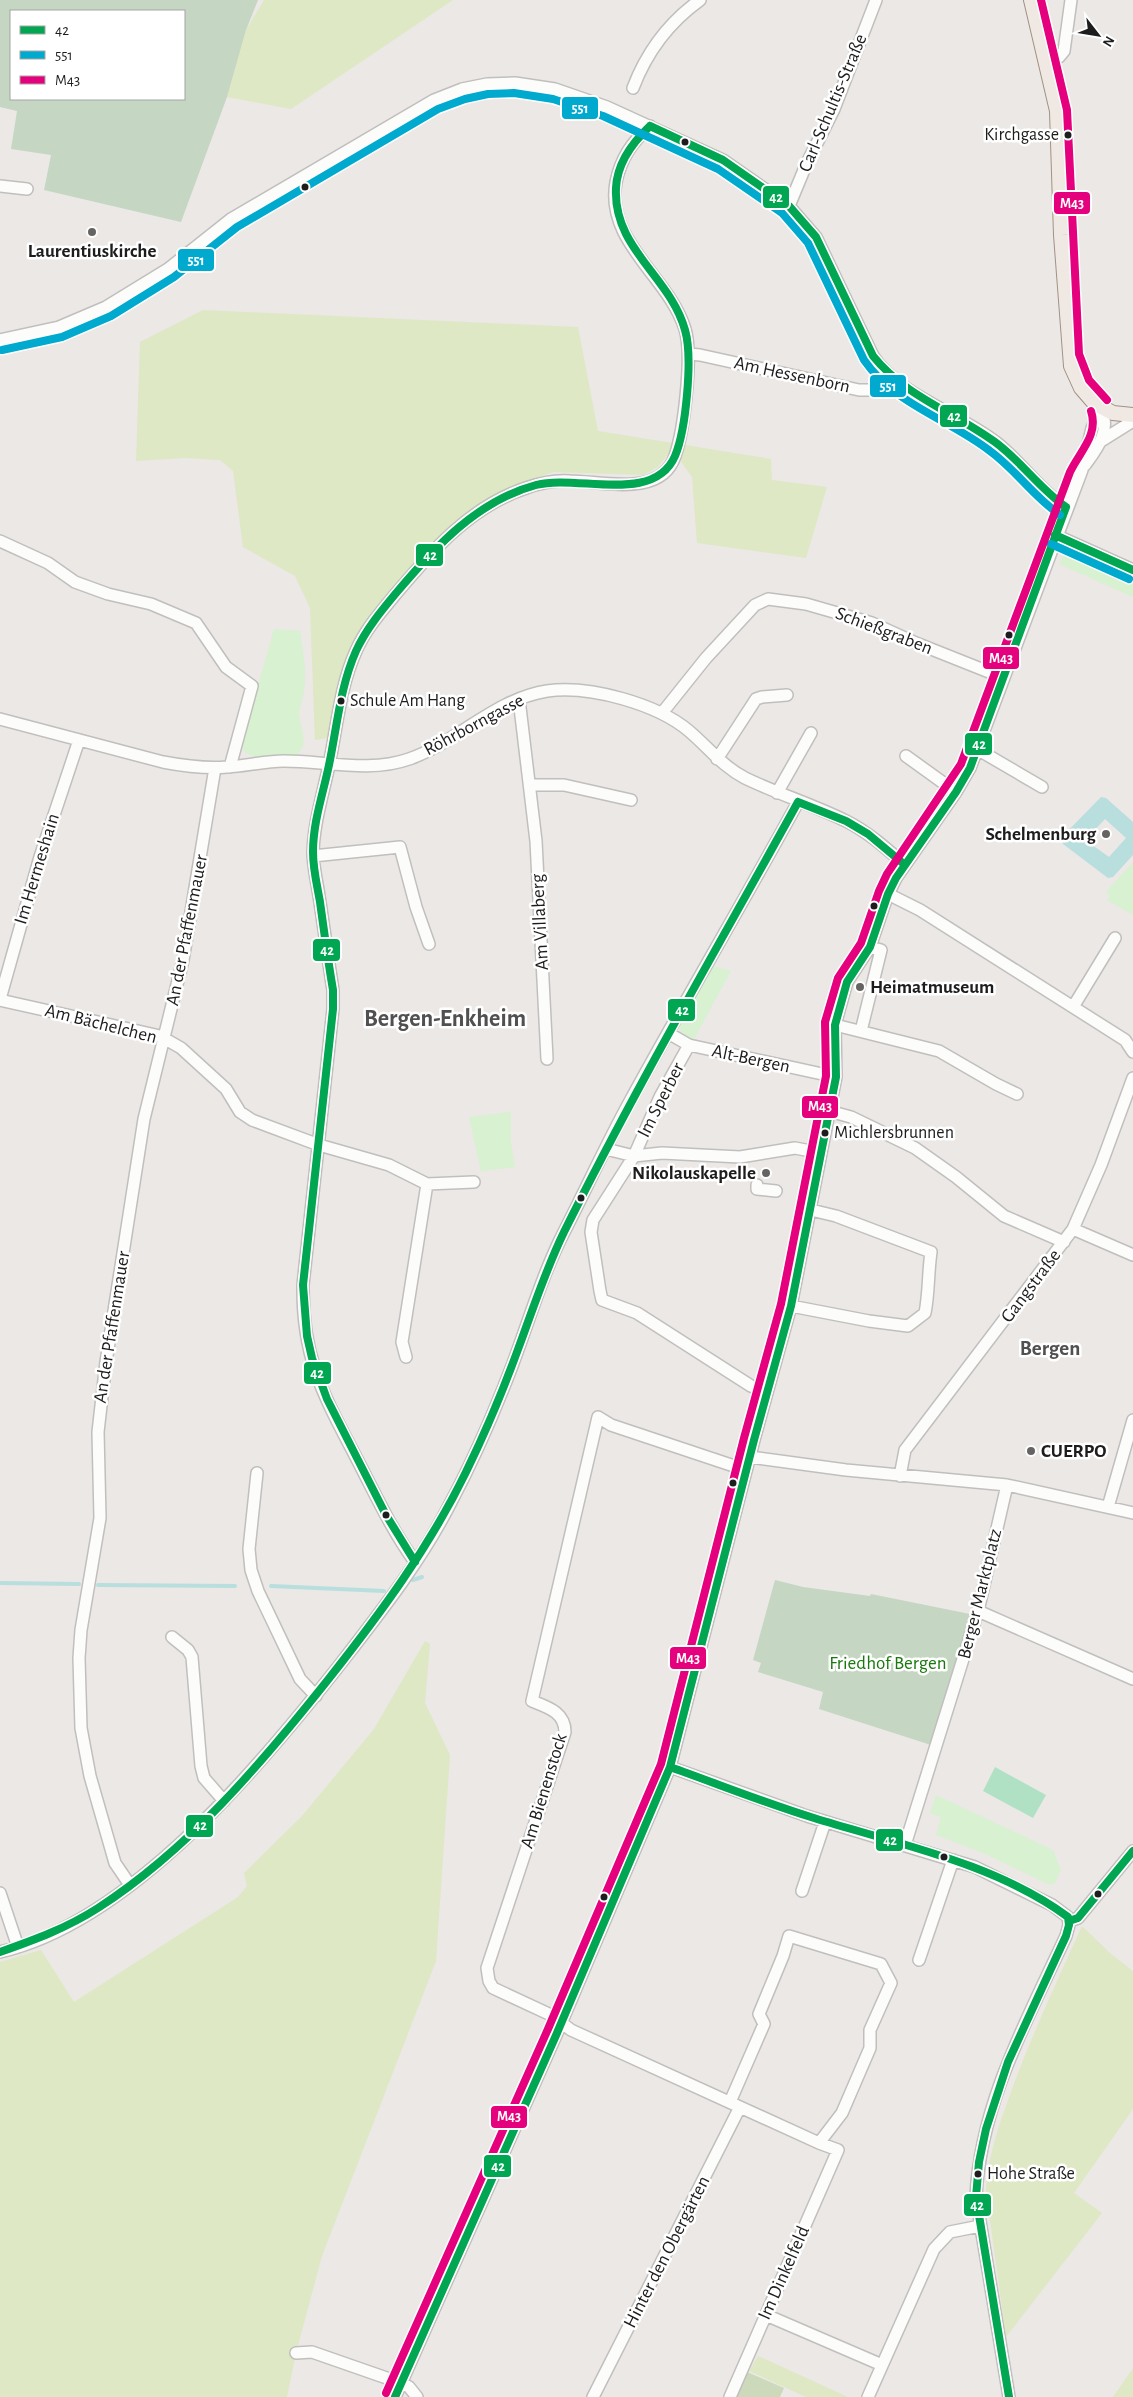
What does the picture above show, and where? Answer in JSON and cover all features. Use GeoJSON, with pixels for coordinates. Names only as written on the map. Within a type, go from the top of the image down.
{"type":"FeatureCollection","features":[{"type":"Feature","properties":{"kind":"main road"},"geometry":{"type":"LineString","coordinates":[[1030,0],[1057,111],[1069,356],[1081,388],[1101,408],[1113,413],[1133,415]]}},
{"type":"Feature","properties":{"kind":"street"},"geometry":{"type":"LineString","coordinates":[[633,88],[648,54],[668,27],[700,0]]}},
{"type":"Feature","properties":{"kind":"street","name":"Carl-Schultis-Straße"},"geometry":{"type":"LineString","coordinates":[[788,206],[834,109],[876,0]]}},
{"type":"Feature","properties":{"kind":"street"},"geometry":{"type":"LineString","coordinates":[[1046,60],[1059,57],[1064,51],[1071,0]]}},
{"type":"Feature","properties":{"kind":"street"},"geometry":{"type":"LineString","coordinates":[[0,340],[59,327],[106,307],[168,269],[231,219],[434,100],[462,89],[500,83],[555,89],[584,97],[723,160],[788,206],[816,237],[874,356],[894,381],[949,412],[997,443],[1020,463],[1056,501],[1066,507]]}},
{"type":"Feature","properties":{"kind":"street"},"geometry":{"type":"LineString","coordinates":[[415,1562],[385,1515],[320,1386],[308,1346],[303,1318],[303,1285],[333,999],[313,856],[315,825],[347,675],[356,650],[369,627],[443,540],[464,522],[511,493],[555,481],[637,484],[652,480],[662,474],[673,461],[679,442],[689,354],[685,327],[619,224],[613,200],[623,158],[639,136],[650,126]]}},
{"type":"Feature","properties":{"kind":"street"},"geometry":{"type":"LineString","coordinates":[[0,186],[27,189]]}},
{"type":"Feature","properties":{"kind":"street","name":"Am Hessenborn"},"geometry":{"type":"LineString","coordinates":[[689,354],[859,390],[882,390],[894,381]]}},
{"type":"Feature","properties":{"kind":"street"},"geometry":{"type":"LineString","coordinates":[[395,2397],[562,2022],[670,1767],[766,1393],[792,1306],[836,1077],[835,1025],[847,982],[870,947],[888,894],[905,864],[956,792],[977,749],[1066,507],[1082,470],[1101,441],[1105,421],[1101,408]]}},
{"type":"Feature","properties":{"kind":"street"},"geometry":{"type":"LineString","coordinates":[[1082,470],[1092,428],[1101,408]]}},
{"type":"Feature","properties":{"kind":"street"},"geometry":{"type":"LineString","coordinates":[[1101,441],[1133,421]]}},
{"type":"Feature","properties":{"kind":"street"},"geometry":{"type":"LineString","coordinates":[[1055,535],[1133,570]]}},
{"type":"Feature","properties":{"kind":"street"},"geometry":{"type":"LineString","coordinates":[[0,541],[48,563],[75,582],[108,594],[151,604],[199,625],[226,666],[252,686],[230,767]]}},
{"type":"Feature","properties":{"kind":"street","name":"Schießgraben"},"geometry":{"type":"LineString","coordinates":[[662,713],[706,658],[755,605],[768,599],[806,604],[872,623],[916,643],[1004,678]]}},
{"type":"Feature","properties":{"kind":"street","name":"Röhrborngasse"},"geometry":{"type":"LineString","coordinates":[[0,719],[163,762],[216,768],[285,761],[376,765],[411,759],[519,699],[550,691],[586,692],[618,698],[662,713],[691,732],[717,759],[744,777],[853,825],[868,834],[905,864]]}},
{"type":"Feature","properties":{"kind":"street"},"geometry":{"type":"LineString","coordinates":[[717,759],[756,699],[762,696],[787,695]]}},
{"type":"Feature","properties":{"kind":"street","name":"Am Villaberg"},"geometry":{"type":"LineString","coordinates":[[519,699],[536,841],[547,1059]]}},
{"type":"Feature","properties":{"kind":"street"},"geometry":{"type":"LineString","coordinates":[[777,793],[811,734]]}},
{"type":"Feature","properties":{"kind":"street","name":"Im Hermeshain"},"geometry":{"type":"LineString","coordinates":[[0,999],[40,857],[79,740]]}},
{"type":"Feature","properties":{"kind":"street"},"geometry":{"type":"LineString","coordinates":[[977,749],[989,754],[1042,787]]}},
{"type":"Feature","properties":{"kind":"street"},"geometry":{"type":"LineString","coordinates":[[906,756],[956,792]]}},
{"type":"Feature","properties":{"kind":"street","name":"An der Pfaffenmauer"},"geometry":{"type":"LineString","coordinates":[[130,1885],[115,1862],[90,1776],[81,1728],[79,1658],[81,1630],[100,1518],[98,1432],[103,1382],[144,1119],[185,951],[216,768]]}},
{"type":"Feature","properties":{"kind":"street"},"geometry":{"type":"LineString","coordinates":[[530,785],[564,785],[631,800]]}},
{"type":"Feature","properties":{"kind":"street","name":"Im Sperber"},"geometry":{"type":"LineString","coordinates":[[0,1952],[18,1948],[67,1927],[130,1885],[224,1801],[316,1696],[415,1562],[450,1505],[495,1409],[538,1293],[606,1149],[668,1033],[798,802]]}},
{"type":"Feature","properties":{"kind":"street"},"geometry":{"type":"LineString","coordinates":[[313,856],[400,847],[416,907],[429,944]]}},
{"type":"Feature","properties":{"kind":"street"},"geometry":{"type":"LineString","coordinates":[[888,894],[920,910],[1125,1040],[1132,1049]]}},
{"type":"Feature","properties":{"kind":"street"},"geometry":{"type":"LineString","coordinates":[[1073,1007],[1115,938]]}},
{"type":"Feature","properties":{"kind":"street"},"geometry":{"type":"LineString","coordinates":[[861,1031],[881,950],[870,947]]}},
{"type":"Feature","properties":{"kind":"street","name":"Am Bächelchen"},"geometry":{"type":"LineString","coordinates":[[0,999],[151,1033],[181,1048],[226,1088],[240,1112],[246,1117],[319,1145],[389,1165],[427,1184],[474,1182]]}},
{"type":"Feature","properties":{"kind":"street"},"geometry":{"type":"LineString","coordinates":[[835,1025],[939,1050],[996,1084],[1017,1094]]}},
{"type":"Feature","properties":{"kind":"street","name":"Alt-Bergen"},"geometry":{"type":"LineString","coordinates":[[668,1033],[689,1045],[836,1077]]}},
{"type":"Feature","properties":{"kind":"street","name":"Im Sperber"},"geometry":{"type":"LineString","coordinates":[[689,1045],[660,1097],[634,1156],[593,1220],[591,1232],[602,1300],[636,1313],[750,1386],[766,1393]]}},
{"type":"Feature","properties":{"kind":"street","name":"Gangstraße"},"geometry":{"type":"LineString","coordinates":[[900,1476],[905,1450],[1073,1229],[1101,1165],[1133,1078]]}},
{"type":"Feature","properties":{"kind":"street"},"geometry":{"type":"LineString","coordinates":[[829,1111],[850,1117],[916,1148],[956,1177],[1004,1216],[1064,1242]]}},
{"type":"Feature","properties":{"kind":"street"},"geometry":{"type":"LineString","coordinates":[[606,1149],[634,1156],[662,1153],[740,1157],[795,1148],[821,1153]]}},
{"type":"Feature","properties":{"kind":"street"},"geometry":{"type":"LineString","coordinates":[[406,1358],[402,1342],[427,1184]]}},
{"type":"Feature","properties":{"kind":"street"},"geometry":{"type":"LineString","coordinates":[[757,1185],[757,1189],[776,1191]]}},
{"type":"Feature","properties":{"kind":"street"},"geometry":{"type":"LineString","coordinates":[[792,1306],[869,1321],[908,1326],[925,1313],[929,1295],[928,1280],[931,1252],[836,1216],[811,1210]]}},
{"type":"Feature","properties":{"kind":"street"},"geometry":{"type":"LineString","coordinates":[[1073,1229],[1133,1255]]}},
{"type":"Feature","properties":{"kind":"street","name":"Am Bienenstock"},"geometry":{"type":"LineString","coordinates":[[562,2022],[493,1988],[489,1982],[488,1968],[565,1732],[565,1725],[560,1716],[552,1709],[532,1701],[598,1417],[612,1425],[746,1470]]}},
{"type":"Feature","properties":{"kind":"street"},"geometry":{"type":"LineString","coordinates":[[1108,1507],[1133,1420]]}},
{"type":"Feature","properties":{"kind":"street"},"geometry":{"type":"LineString","coordinates":[[750,1457],[900,1476],[1007,1485],[1133,1512]]}},
{"type":"Feature","properties":{"kind":"street"},"geometry":{"type":"LineString","coordinates":[[257,1472],[250,1549],[251,1570],[258,1590],[300,1679],[316,1696]]}},
{"type":"Feature","properties":{"kind":"street","name":"Berger Marktplatz"},"geometry":{"type":"LineString","coordinates":[[905,1845],[978,1611],[1007,1485]]}},
{"type":"Feature","properties":{"kind":"street"},"geometry":{"type":"LineString","coordinates":[[978,1611],[1133,1679]]}},
{"type":"Feature","properties":{"kind":"street"},"geometry":{"type":"LineString","coordinates":[[172,1637],[188,1650],[192,1657],[201,1766],[204,1778],[224,1801]]}},
{"type":"Feature","properties":{"kind":"street"},"geometry":{"type":"LineString","coordinates":[[670,1767],[825,1822],[952,1860],[1010,1883],[1066,1914],[1069,1921],[1066,1936],[1017,2045],[986,2126],[977,2171],[976,2196],[980,2226],[1009,2397]]}},
{"type":"Feature","properties":{"kind":"street"},"geometry":{"type":"LineString","coordinates":[[802,1890],[825,1822]]}},
{"type":"Feature","properties":{"kind":"street"},"geometry":{"type":"LineString","coordinates":[[1069,1921],[1078,1918],[1133,1850]]}},
{"type":"Feature","properties":{"kind":"street"},"geometry":{"type":"LineString","coordinates":[[919,1960],[952,1860]]}},
{"type":"Feature","properties":{"kind":"street"},"geometry":{"type":"LineString","coordinates":[[0,1893],[18,1948]]}},
{"type":"Feature","properties":{"kind":"street","name":"Hinter den Obergärten"},"geometry":{"type":"LineString","coordinates":[[593,2397],[735,2104],[764,2024],[758,2014],[783,1956],[788,1936],[881,1964],[891,1983],[870,2030],[870,2048],[842,2113],[819,2144]]}},
{"type":"Feature","properties":{"kind":"street"},"geometry":{"type":"LineString","coordinates":[[562,2022],[571,2030],[819,2144]]}},
{"type":"Feature","properties":{"kind":"street","name":"Im Dinkelfeld"},"geometry":{"type":"LineString","coordinates":[[730,2397],[838,2150],[819,2144]]}},
{"type":"Feature","properties":{"kind":"street"},"geometry":{"type":"LineString","coordinates":[[868,2397],[934,2249],[950,2232],[980,2226]]}},
{"type":"Feature","properties":{"kind":"street"},"geometry":{"type":"LineString","coordinates":[[766,2316],[882,2365]]}},
{"type":"Feature","properties":{"kind":"street"},"geometry":{"type":"LineString","coordinates":[[296,2353],[312,2352],[402,2383],[409,2387],[417,2397]]}},
{"type":"Feature","properties":{"kind":"green space"},"geometry":{"type":"Polygon","coordinates":[[[0,0],[258,0],[246,30],[227,97],[181,222],[44,190],[51,155],[11,149],[17,111],[0,107],[0,0]]]}},
{"type":"Feature","properties":{"kind":"green space"},"geometry":{"type":"Polygon","coordinates":[[[264,0],[453,0],[291,109],[227,97],[246,30],[264,0]]]}},
{"type":"Feature","properties":{"kind":"green space"},"geometry":{"type":"Polygon","coordinates":[[[203,310],[578,327],[598,431],[771,459],[772,480],[827,487],[806,558],[697,543],[692,477],[672,449],[658,467],[643,475],[554,472],[511,486],[459,519],[366,624],[350,648],[329,738],[315,740],[310,608],[295,576],[243,547],[233,471],[220,460],[185,458],[136,461],[140,342],[203,310]]]}},
{"type":"Feature","properties":{"kind":"green space"},"geometry":{"type":"Polygon","coordinates":[[[1074,549],[1133,575],[1133,597],[1059,564],[1063,557],[1074,549]]]}},
{"type":"Feature","properties":{"kind":"green space"},"geometry":{"type":"Polygon","coordinates":[[[274,629],[300,631],[305,671],[299,714],[304,742],[300,752],[295,756],[254,757],[244,752],[242,742],[274,629]]]}},
{"type":"Feature","properties":{"kind":"green space"},"geometry":{"type":"Polygon","coordinates":[[[1133,862],[1133,915],[1107,900],[1110,896],[1106,892],[1133,862]]]}},
{"type":"Feature","properties":{"kind":"green space"},"geometry":{"type":"Polygon","coordinates":[[[713,966],[731,971],[693,1041],[679,1033],[681,1028],[679,1026],[713,966]]]}},
{"type":"Feature","properties":{"kind":"green space"},"geometry":{"type":"Polygon","coordinates":[[[511,1112],[511,1142],[515,1167],[481,1171],[469,1117],[511,1112]]]}},
{"type":"Feature","properties":{"kind":"green space","name":"Friedhof Bergen"},"geometry":{"type":"Polygon","coordinates":[[[775,1580],[803,1587],[870,1596],[871,1594],[970,1614],[931,1745],[819,1709],[823,1692],[758,1672],[761,1663],[753,1660],[775,1580]]]}},
{"type":"Feature","properties":{"kind":"green space"},"geometry":{"type":"Polygon","coordinates":[[[425,1641],[430,1644],[425,1703],[450,1755],[436,1961],[322,2256],[296,2353],[287,2397],[0,2397],[0,1962],[41,1950],[74,2002],[238,1897],[247,1886],[244,1873],[302,1816],[374,1729],[425,1641]]]}},
{"type":"Feature","properties":{"kind":"green space"},"geometry":{"type":"Polygon","coordinates":[[[995,1767],[1046,1795],[1033,1818],[983,1791],[995,1767]]]}},
{"type":"Feature","properties":{"kind":"green space"},"geometry":{"type":"Polygon","coordinates":[[[936,1795],[1053,1850],[1061,1870],[1055,1883],[1050,1885],[981,1852],[936,1835],[941,1817],[930,1813],[936,1795]]]}},
{"type":"Feature","properties":{"kind":"green space"},"geometry":{"type":"Polygon","coordinates":[[[1082,1926],[1111,1954],[1133,1971],[1133,2109],[1074,2193],[1102,2213],[1006,2337],[986,2191],[987,2177],[1001,2121],[1015,2081],[1047,2003],[1082,1926]]]}},
{"type":"Feature","properties":{"kind":"green space"},"geometry":{"type":"Polygon","coordinates":[[[758,2356],[848,2397],[806,2397],[749,2371],[758,2356]]]}},
{"type":"Feature","properties":{"kind":"green space"},"geometry":{"type":"Polygon","coordinates":[[[1133,2368],[1133,2397],[1113,2397],[1133,2368]]]}},
{"type":"Feature","properties":{"kind":"green space"},"geometry":{"type":"Polygon","coordinates":[[[747,2372],[784,2388],[780,2397],[736,2397],[747,2372]]]}},
{"type":"Feature","properties":{"kind":"water"},"geometry":{"type":"Polygon","coordinates":[[[1101,797],[1106,798],[1133,822],[1133,855],[1113,877],[1108,878],[1063,844],[1061,838],[1101,797]],[[1105,819],[1085,840],[1109,857],[1126,838],[1105,819]]]}},
{"type":"Feature","properties":{"kind":"waterway"},"geometry":{"type":"LineString","coordinates":[[413,1580],[422,1577]]}},
{"type":"Feature","properties":{"kind":"waterway"},"geometry":{"type":"LineString","coordinates":[[0,1583],[79,1584]]}},
{"type":"Feature","properties":{"kind":"waterway"},"geometry":{"type":"LineString","coordinates":[[98,1585],[235,1586]]}},
{"type":"Feature","properties":{"kind":"waterway"},"geometry":{"type":"LineString","coordinates":[[271,1586],[384,1591]]}},
{"type":"Feature","properties":{"kind":"transit line","name":"M43"},"geometry":{"type":"LineString","coordinates":[[1041,0],[1067,110],[1079,354],[1089,380],[1107,400]]}},
{"type":"Feature","properties":{"kind":"transit line","name":"551"},"geometry":{"type":"LineString","coordinates":[[2,350],[62,337],[111,316],[174,277],[237,227],[438,109],[465,99],[488,94],[514,93],[553,99],[603,116],[718,169],[782,213],[808,243],[864,360],[877,376],[907,400],[990,451],[1060,515]]}},
{"type":"Feature","properties":{"kind":"transit line","name":"42"},"geometry":{"type":"LineString","coordinates":[[650,126],[723,160],[789,206],[816,237],[873,356],[900,383],[979,431],[1004,449],[1047,492],[1066,507]]}},
{"type":"Feature","properties":{"kind":"transit line","name":"42"},"geometry":{"type":"LineString","coordinates":[[415,1562],[386,1515],[327,1399],[312,1358],[307,1336],[303,1285],[333,1009],[333,990],[315,877],[313,841],[346,679],[356,651],[380,613],[426,559],[476,514],[515,492],[536,485],[553,483],[633,484],[650,480],[665,471],[675,456],[682,429],[687,393],[688,357],[685,330],[678,311],[623,228],[617,209],[616,188],[619,170],[632,146],[650,126]]}},
{"type":"Feature","properties":{"kind":"transit line","name":"M43"},"geometry":{"type":"LineString","coordinates":[[386,2393],[548,2029],[661,1764],[744,1438],[781,1304],[826,1076],[825,1022],[838,978],[861,943],[887,874],[961,764],[1070,472],[1091,435],[1093,420],[1091,411]]}},
{"type":"Feature","properties":{"kind":"transit line","name":"42"},"geometry":{"type":"LineString","coordinates":[[395,2397],[557,2033],[670,1767],[754,1440],[791,1306],[836,1077],[835,1025],[847,982],[870,947],[888,894],[896,878],[956,792],[970,768],[1066,507]]}},
{"type":"Feature","properties":{"kind":"transit line","name":"42"},"geometry":{"type":"LineString","coordinates":[[1055,535],[1133,570]]}},
{"type":"Feature","properties":{"kind":"transit line","name":"551"},"geometry":{"type":"LineString","coordinates":[[1051,544],[1129,579]]}},
{"type":"Feature","properties":{"kind":"transit line","name":"42"},"geometry":{"type":"LineString","coordinates":[[798,802],[846,821],[868,834],[905,865]]}},
{"type":"Feature","properties":{"kind":"transit line","name":"42"},"geometry":{"type":"LineString","coordinates":[[0,1952],[62,1928],[98,1908],[131,1885],[193,1833],[222,1804],[302,1712],[366,1631],[402,1580],[452,1500],[473,1457],[493,1413],[564,1232],[649,1069],[798,802]]}},
{"type":"Feature","properties":{"kind":"transit line","name":"42"},"geometry":{"type":"LineString","coordinates":[[670,1767],[796,1812],[946,1857],[979,1869],[1040,1899],[1068,1917],[1069,1925],[1066,1936],[1008,2062],[986,2129],[979,2162],[976,2197],[1009,2397]]}},
{"type":"Feature","properties":{"kind":"transit line","name":"42"},"geometry":{"type":"LineString","coordinates":[[1069,1921],[1078,1918],[1133,1851]]}},
{"type":"Feature","properties":{"kind":"place","name":"Kirchgasse"},"geometry":{"type":"Point","coordinates":[1068,135]}},
{"type":"Feature","properties":{"kind":"place","name":"Laurentiuskirche"},"geometry":{"type":"Point","coordinates":[92,232]}},
{"type":"Feature","properties":{"kind":"place","name":"Schule Am Hang"},"geometry":{"type":"Point","coordinates":[341,701]}},
{"type":"Feature","properties":{"kind":"place","name":"Schelmenburg"},"geometry":{"type":"Point","coordinates":[1106,834]}},
{"type":"Feature","properties":{"kind":"place","name":"Heimatmuseum"},"geometry":{"type":"Point","coordinates":[860,987]}},
{"type":"Feature","properties":{"kind":"place","name":"Michlersbrunnen"},"geometry":{"type":"Point","coordinates":[825,1133]}},
{"type":"Feature","properties":{"kind":"place","name":"Nikolauskapelle"},"geometry":{"type":"Point","coordinates":[766,1173]}},
{"type":"Feature","properties":{"kind":"place","name":"CUERPO"},"geometry":{"type":"Point","coordinates":[1031,1451]}},
{"type":"Feature","properties":{"kind":"place","name":"Hohe Straße"},"geometry":{"type":"Point","coordinates":[978,2174]}},
{"type":"Feature","properties":{"kind":"district","name":"Bergen-Enkheim"},"geometry":{"type":"Point","coordinates":[445,1019]}},
{"type":"Feature","properties":{"kind":"district","name":"Bergen"},"geometry":{"type":"Point","coordinates":[1050,1348]}}]}
